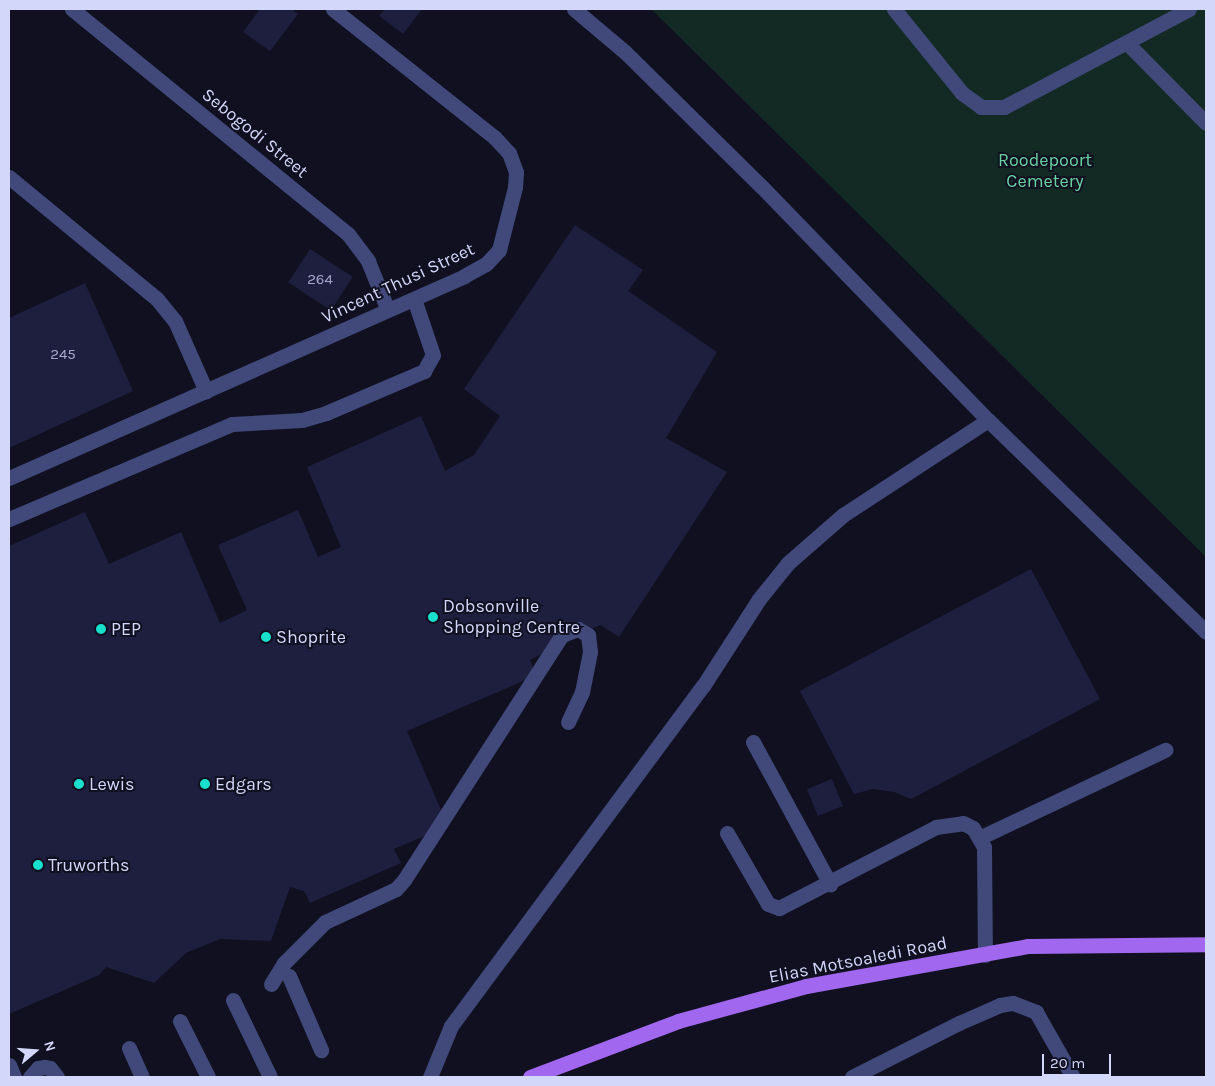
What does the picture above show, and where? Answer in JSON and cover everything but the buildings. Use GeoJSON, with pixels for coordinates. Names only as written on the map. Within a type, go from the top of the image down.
{"type":"FeatureCollection","features":[{"type":"Feature","properties":{"kind":"main road","name":"Elias Motsoaledi Road"},"geometry":{"type":"LineString","coordinates":[[530,1077],[678,1021],[806,986],[1028,946],[1206,944]]}},
{"type":"Feature","properties":{"kind":"street","name":"Sebogodi Street"},"geometry":{"type":"LineString","coordinates":[[72,9],[348,234],[368,261],[387,308]]}},
{"type":"Feature","properties":{"kind":"street","name":"Vincent Thusi Street"},"geometry":{"type":"LineString","coordinates":[[9,478],[387,308],[470,273],[492,258],[504,237],[516,172],[509,153],[494,137],[334,9]]}},
{"type":"Feature","properties":{"kind":"street"},"geometry":{"type":"LineString","coordinates":[[574,9],[626,52],[762,187],[988,420],[1206,632]]}},
{"type":"Feature","properties":{"kind":"street"},"geometry":{"type":"LineString","coordinates":[[894,9],[962,93],[981,107],[1004,107],[1031,95],[1189,9]]}},
{"type":"Feature","properties":{"kind":"street"},"geometry":{"type":"LineString","coordinates":[[1127,43],[1206,123]]}},
{"type":"Feature","properties":{"kind":"street"},"geometry":{"type":"LineString","coordinates":[[9,177],[97,246],[162,304],[175,322],[206,391]]}},
{"type":"Feature","properties":{"kind":"street"},"geometry":{"type":"LineString","coordinates":[[9,519],[232,424],[302,420],[326,413],[424,371],[433,355],[414,298]]}},
{"type":"Feature","properties":{"kind":"street"},"geometry":{"type":"LineString","coordinates":[[430,1077],[451,1026],[703,686],[759,599],[788,563],[843,515],[988,420]]}},
{"type":"Feature","properties":{"kind":"street"},"geometry":{"type":"LineString","coordinates":[[271,984],[284,963],[325,922],[396,888],[404,880],[562,635],[578,629],[588,635],[590,652],[582,692],[568,722]]}},
{"type":"Feature","properties":{"kind":"street"},"geometry":{"type":"LineString","coordinates":[[753,742],[830,884]]}},
{"type":"Feature","properties":{"kind":"street"},"geometry":{"type":"LineString","coordinates":[[981,837],[1165,750]]}},
{"type":"Feature","properties":{"kind":"street"},"geometry":{"type":"LineString","coordinates":[[727,833],[768,904],[774,907],[785,908],[936,827],[963,822],[981,837],[986,860],[985,955]]}},
{"type":"Feature","properties":{"kind":"street"},"geometry":{"type":"LineString","coordinates":[[289,976],[321,1050]]}},
{"type":"Feature","properties":{"kind":"street"},"geometry":{"type":"LineString","coordinates":[[233,1000],[270,1077]]}},
{"type":"Feature","properties":{"kind":"street"},"geometry":{"type":"LineString","coordinates":[[852,1077],[1000,1005],[1026,1005],[1036,1012],[1073,1077]]}},
{"type":"Feature","properties":{"kind":"street"},"geometry":{"type":"LineString","coordinates":[[180,1021],[208,1077]]}},
{"type":"Feature","properties":{"kind":"street"},"geometry":{"type":"LineString","coordinates":[[129,1048],[142,1077]]}},
{"type":"Feature","properties":{"kind":"street"},"geometry":{"type":"LineString","coordinates":[[9,1065],[14,1077]]}},
{"type":"Feature","properties":{"kind":"street"},"geometry":{"type":"LineString","coordinates":[[30,1077],[33,1072],[44,1067],[50,1068],[57,1077]]}},
{"type":"Feature","properties":{"kind":"green space","name":"Roodepoort Cemetery"},"geometry":{"type":"Polygon","coordinates":[[[651,9],[1206,9],[1206,557],[651,9]]]}},
{"type":"Feature","properties":{"kind":"place","name":"Dobsonville Shopping Centre"},"geometry":{"type":"Point","coordinates":[433,617]}},
{"type":"Feature","properties":{"kind":"place","name":"PEP"},"geometry":{"type":"Point","coordinates":[101,629]}},
{"type":"Feature","properties":{"kind":"place","name":"Shoprite"},"geometry":{"type":"Point","coordinates":[266,637]}},
{"type":"Feature","properties":{"kind":"place","name":"Lewis"},"geometry":{"type":"Point","coordinates":[79,784]}},
{"type":"Feature","properties":{"kind":"place","name":"Edgars"},"geometry":{"type":"Point","coordinates":[205,784]}},
{"type":"Feature","properties":{"kind":"place","name":"Truworths"},"geometry":{"type":"Point","coordinates":[38,865]}}]}
